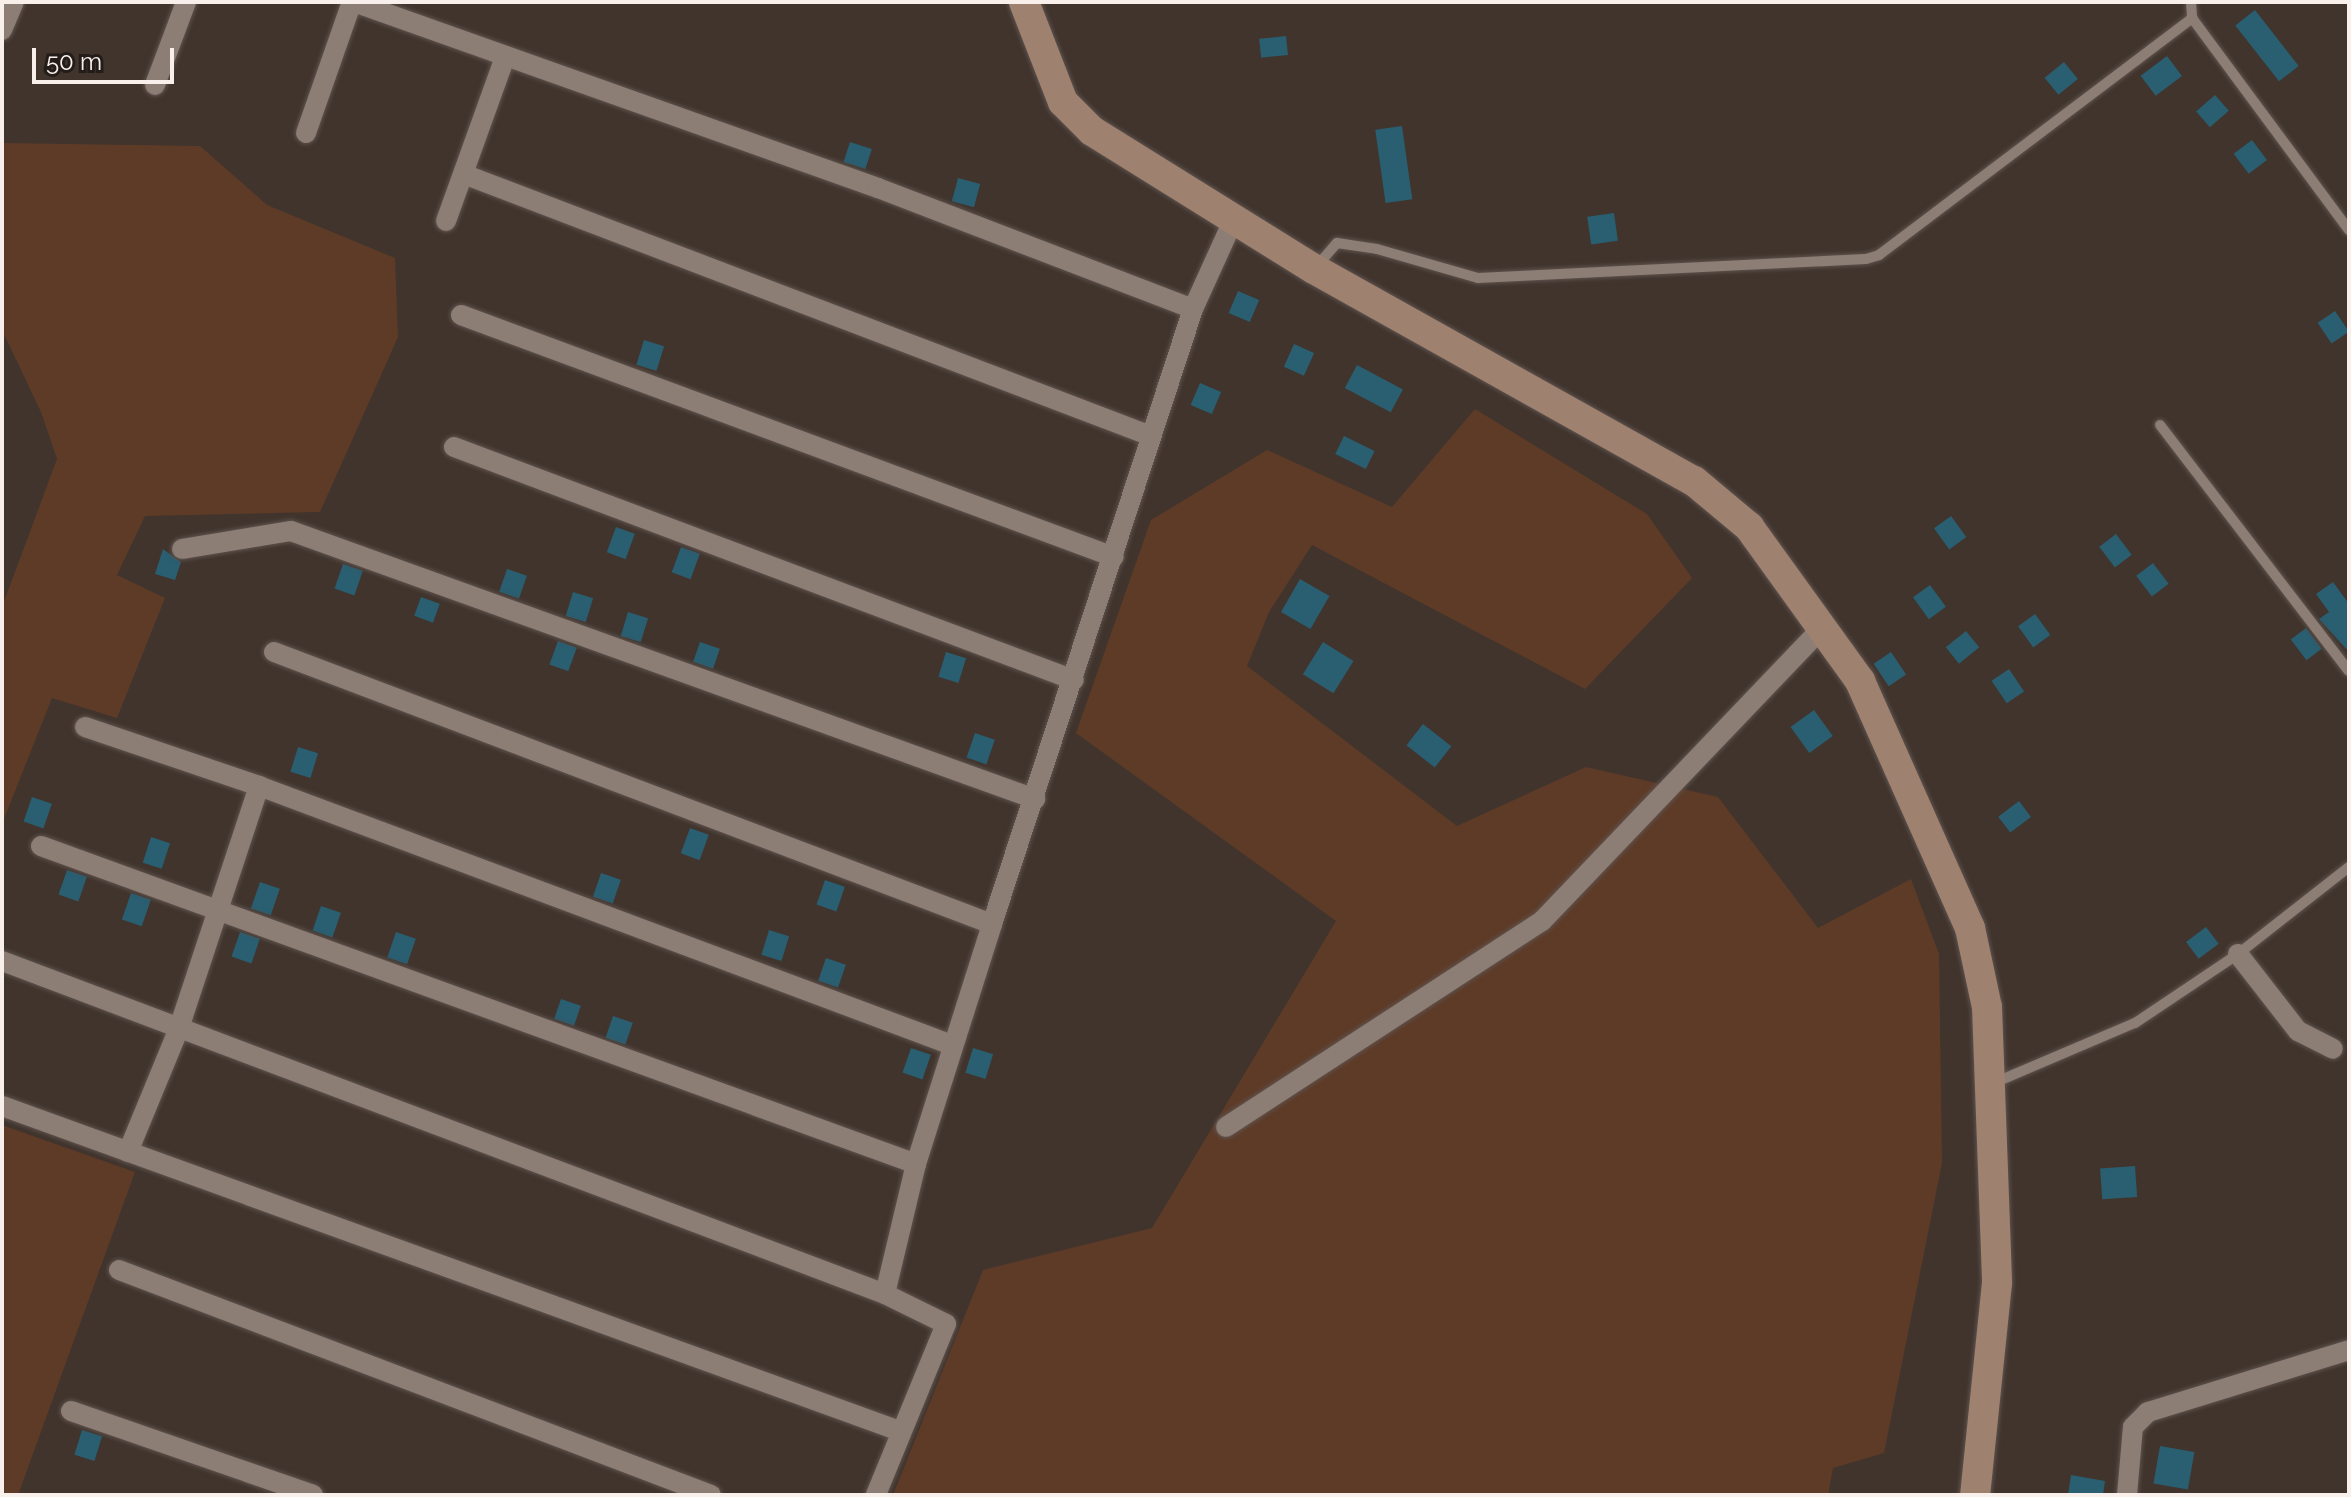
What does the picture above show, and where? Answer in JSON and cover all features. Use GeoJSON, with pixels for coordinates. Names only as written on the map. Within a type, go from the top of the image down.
{"type":"FeatureCollection","features":[{"type":"Feature","properties":{"kind":"main road"},"geometry":{"type":"LineString","coordinates":[[1024,2],[1063,102],[1117,151],[1314,269],[1694,481],[1749,527],[1860,681],[1970,928],[1987,1007],[1997,1283],[1975,1495]]}},
{"type":"Feature","properties":{"kind":"street"},"geometry":{"type":"LineString","coordinates":[[2,30],[14,2]]}},
{"type":"Feature","properties":{"kind":"street"},"geometry":{"type":"LineString","coordinates":[[155,85],[186,2]]}},
{"type":"Feature","properties":{"kind":"street"},"geometry":{"type":"LineString","coordinates":[[306,133],[353,2],[878,188],[1193,309]]}},
{"type":"Feature","properties":{"kind":"street"},"geometry":{"type":"LineString","coordinates":[[446,221],[466,175],[505,57]]}},
{"type":"Feature","properties":{"kind":"street"},"geometry":{"type":"LineString","coordinates":[[466,175],[1151,436]]}},
{"type":"Feature","properties":{"kind":"street"},"geometry":{"type":"LineString","coordinates":[[885,1294],[916,1164],[952,1045],[1193,309],[1233,221]]}},
{"type":"Feature","properties":{"kind":"street"},"geometry":{"type":"LineString","coordinates":[[461,315],[1114,557]]}},
{"type":"Feature","properties":{"kind":"street"},"geometry":{"type":"LineString","coordinates":[[454,447],[1074,680]]}},
{"type":"Feature","properties":{"kind":"street"},"geometry":{"type":"LineString","coordinates":[[182,549],[291,531],[1035,799]]}},
{"type":"Feature","properties":{"kind":"street"},"geometry":{"type":"LineString","coordinates":[[1226,1127],[1542,921],[1823,627]]}},
{"type":"Feature","properties":{"kind":"street"},"geometry":{"type":"LineString","coordinates":[[274,652],[992,924]]}},
{"type":"Feature","properties":{"kind":"street"},"geometry":{"type":"LineString","coordinates":[[85,727],[259,786],[952,1045]]}},
{"type":"Feature","properties":{"kind":"street"},"geometry":{"type":"LineString","coordinates":[[128,1152],[179,1028],[259,786]]}},
{"type":"Feature","properties":{"kind":"street"},"geometry":{"type":"LineString","coordinates":[[41,846],[916,1164]]}},
{"type":"Feature","properties":{"kind":"street"},"geometry":{"type":"LineString","coordinates":[[2238,954],[2298,1031],[2333,1049]]}},
{"type":"Feature","properties":{"kind":"street"},"geometry":{"type":"LineString","coordinates":[[2,961],[885,1294],[946,1324],[876,1495]]}},
{"type":"Feature","properties":{"kind":"street"},"geometry":{"type":"LineString","coordinates":[[2,1106],[900,1431]]}},
{"type":"Feature","properties":{"kind":"street"},"geometry":{"type":"LineString","coordinates":[[119,1270],[711,1495]]}},
{"type":"Feature","properties":{"kind":"street"},"geometry":{"type":"LineString","coordinates":[[2127,1495],[2133,1427],[2148,1412],[2349,1350]]}},
{"type":"Feature","properties":{"kind":"street"},"geometry":{"type":"LineString","coordinates":[[71,1411],[313,1495]]}},
{"type":"Feature","properties":{"kind":"lane"},"geometry":{"type":"LineString","coordinates":[[2191,2],[2192,18],[2349,230]]}},
{"type":"Feature","properties":{"kind":"lane"},"geometry":{"type":"LineString","coordinates":[[1314,269],[1337,243],[1377,249],[1478,278],[1866,259],[1879,255],[2192,18]]}},
{"type":"Feature","properties":{"kind":"lane"},"geometry":{"type":"LineString","coordinates":[[2160,425],[2349,671]]}},
{"type":"Feature","properties":{"kind":"lane"},"geometry":{"type":"LineString","coordinates":[[1992,1084],[2135,1023],[2238,954],[2349,867]]}},
{"type":"Feature","properties":{"kind":"shaded area"},"geometry":{"type":"Polygon","coordinates":[[[2,143],[200,146],[267,205],[395,258],[398,337],[320,512],[145,516],[117,575],[165,598],[117,718],[52,698],[2,824],[2,607],[57,459],[41,412],[2,330],[2,143]]]}},
{"type":"Feature","properties":{"kind":"shaded area"},"geometry":{"type":"Polygon","coordinates":[[[1475,409],[1647,514],[1692,578],[1585,689],[1312,545],[1269,612],[1247,666],[1457,826],[1586,767],[1718,797],[1818,928],[1911,879],[1939,954],[1942,1163],[1884,1453],[1833,1468],[1828,1495],[893,1495],[983,1270],[1152,1228],[1336,921],[1076,733],[1151,520],[1267,450],[1392,507],[1475,409]]]}},
{"type":"Feature","properties":{"kind":"shaded area"},"geometry":{"type":"Polygon","coordinates":[[[2,1125],[135,1172],[18,1495],[2,1495],[2,1125]]]}},
{"type":"Feature","properties":{"kind":"building"},"geometry":{"type":"Polygon","coordinates":[[[2255,10],[2299,66],[2279,81],[2235,25],[2255,10]]]}},
{"type":"Feature","properties":{"kind":"building"},"geometry":{"type":"Polygon","coordinates":[[[1286,36],[1288,55],[1261,58],[1259,39],[1286,36]]]}},
{"type":"Feature","properties":{"kind":"building"},"geometry":{"type":"Polygon","coordinates":[[[2167,56],[2182,76],[2156,96],[2141,76],[2167,56]]]}},
{"type":"Feature","properties":{"kind":"building"},"geometry":{"type":"Polygon","coordinates":[[[2064,62],[2078,79],[2058,95],[2045,78],[2064,62]]]}},
{"type":"Feature","properties":{"kind":"building"},"geometry":{"type":"Polygon","coordinates":[[[2215,95],[2229,111],[2210,127],[2196,111],[2215,95]]]}},
{"type":"Feature","properties":{"kind":"building"},"geometry":{"type":"Polygon","coordinates":[[[1402,126],[1412,199],[1386,203],[1375,130],[1402,126]]]}},
{"type":"Feature","properties":{"kind":"building"},"geometry":{"type":"Polygon","coordinates":[[[2252,140],[2267,160],[2249,174],[2234,154],[2252,140]]]}},
{"type":"Feature","properties":{"kind":"building"},"geometry":{"type":"Polygon","coordinates":[[[850,142],[872,149],[865,169],[844,162],[850,142]]]}},
{"type":"Feature","properties":{"kind":"building"},"geometry":{"type":"Polygon","coordinates":[[[958,178],[980,184],[974,207],[952,201],[958,178]]]}},
{"type":"Feature","properties":{"kind":"building"},"geometry":{"type":"Polygon","coordinates":[[[1614,213],[1618,241],[1591,244],[1587,217],[1614,213]]]}},
{"type":"Feature","properties":{"kind":"building"},"geometry":{"type":"Polygon","coordinates":[[[1238,291],[1259,300],[1250,322],[1229,313],[1238,291]]]}},
{"type":"Feature","properties":{"kind":"building"},"geometry":{"type":"Polygon","coordinates":[[[2335,311],[2349,332],[2332,343],[2318,323],[2335,311]]]}},
{"type":"Feature","properties":{"kind":"building"},"geometry":{"type":"Polygon","coordinates":[[[644,340],[664,346],[656,371],[636,365],[644,340]]]}},
{"type":"Feature","properties":{"kind":"building"},"geometry":{"type":"Polygon","coordinates":[[[1294,344],[1314,353],[1304,376],[1284,367],[1294,344]]]}},
{"type":"Feature","properties":{"kind":"building"},"geometry":{"type":"Polygon","coordinates":[[[1357,365],[1403,389],[1391,412],[1345,388],[1357,365]]]}},
{"type":"Feature","properties":{"kind":"building"},"geometry":{"type":"Polygon","coordinates":[[[1200,383],[1221,392],[1212,414],[1191,405],[1200,383]]]}},
{"type":"Feature","properties":{"kind":"building"},"geometry":{"type":"Polygon","coordinates":[[[1344,436],[1375,451],[1366,469],[1335,454],[1344,436]]]}},
{"type":"Feature","properties":{"kind":"building"},"geometry":{"type":"Polygon","coordinates":[[[1951,516],[1966,537],[1949,549],[1934,528],[1951,516]]]}},
{"type":"Feature","properties":{"kind":"building"},"geometry":{"type":"Polygon","coordinates":[[[616,527],[635,534],[626,559],[607,552],[616,527]]]}},
{"type":"Feature","properties":{"kind":"building"},"geometry":{"type":"Polygon","coordinates":[[[2116,534],[2132,555],[2115,567],[2099,547],[2116,534]]]}},
{"type":"Feature","properties":{"kind":"building"},"geometry":{"type":"Polygon","coordinates":[[[681,547],[700,554],[691,579],[672,572],[681,547]]]}},
{"type":"Feature","properties":{"kind":"building"},"geometry":{"type":"Polygon","coordinates":[[[163,549],[181,562],[175,580],[155,574],[163,549]]]}},
{"type":"Feature","properties":{"kind":"building"},"geometry":{"type":"Polygon","coordinates":[[[2153,563],[2169,584],[2152,596],[2136,576],[2153,563]]]}},
{"type":"Feature","properties":{"kind":"building"},"geometry":{"type":"Polygon","coordinates":[[[343,564],[363,571],[354,595],[335,589],[343,564]]]}},
{"type":"Feature","properties":{"kind":"building"},"geometry":{"type":"Polygon","coordinates":[[[507,569],[527,576],[519,599],[499,592],[507,569]]]}},
{"type":"Feature","properties":{"kind":"building"},"geometry":{"type":"Polygon","coordinates":[[[1300,579],[1329,596],[1310,629],[1281,612],[1300,579]]]}},
{"type":"Feature","properties":{"kind":"building"},"geometry":{"type":"Polygon","coordinates":[[[2333,582],[2349,604],[2349,652],[2319,619],[2329,612],[2316,594],[2333,582]]]}},
{"type":"Feature","properties":{"kind":"building"},"geometry":{"type":"Polygon","coordinates":[[[1930,585],[1946,607],[1929,619],[1913,597],[1930,585]]]}},
{"type":"Feature","properties":{"kind":"building"},"geometry":{"type":"Polygon","coordinates":[[[573,592],[593,598],[586,622],[566,616],[573,592]]]}},
{"type":"Feature","properties":{"kind":"building"},"geometry":{"type":"Polygon","coordinates":[[[421,597],[440,604],[433,623],[414,616],[421,597]]]}},
{"type":"Feature","properties":{"kind":"building"},"geometry":{"type":"Polygon","coordinates":[[[628,612],[648,618],[641,642],[621,636],[628,612]]]}},
{"type":"Feature","properties":{"kind":"building"},"geometry":{"type":"Polygon","coordinates":[[[2035,614],[2050,635],[2033,647],[2018,626],[2035,614]]]}},
{"type":"Feature","properties":{"kind":"building"},"geometry":{"type":"Polygon","coordinates":[[[2306,628],[2322,649],[2306,660],[2291,639],[2306,628]]]}},
{"type":"Feature","properties":{"kind":"building"},"geometry":{"type":"Polygon","coordinates":[[[1966,631],[1979,647],[1959,664],[1946,647],[1966,631]]]}},
{"type":"Feature","properties":{"kind":"building"},"geometry":{"type":"Polygon","coordinates":[[[558,641],[577,648],[568,671],[549,664],[558,641]]]}},
{"type":"Feature","properties":{"kind":"building"},"geometry":{"type":"Polygon","coordinates":[[[700,642],[720,649],[713,669],[693,662],[700,642]]]}},
{"type":"Feature","properties":{"kind":"building"},"geometry":{"type":"Polygon","coordinates":[[[1323,642],[1354,661],[1333,693],[1303,674],[1323,642]]]}},
{"type":"Feature","properties":{"kind":"building"},"geometry":{"type":"Polygon","coordinates":[[[946,652],[966,658],[958,683],[938,677],[946,652]]]}},
{"type":"Feature","properties":{"kind":"building"},"geometry":{"type":"Polygon","coordinates":[[[1891,652],[1906,674],[1889,686],[1874,664],[1891,652]]]}},
{"type":"Feature","properties":{"kind":"building"},"geometry":{"type":"Polygon","coordinates":[[[2009,669],[2024,691],[2007,703],[1992,681],[2009,669]]]}},
{"type":"Feature","properties":{"kind":"building"},"geometry":{"type":"Polygon","coordinates":[[[1814,710],[1833,736],[1809,753],[1791,727],[1814,710]]]}},
{"type":"Feature","properties":{"kind":"building"},"geometry":{"type":"Polygon","coordinates":[[[1423,724],[1451,746],[1435,767],[1406,745],[1423,724]]]}},
{"type":"Feature","properties":{"kind":"building"},"geometry":{"type":"Polygon","coordinates":[[[975,733],[995,740],[986,764],[967,758],[975,733]]]}},
{"type":"Feature","properties":{"kind":"building"},"geometry":{"type":"Polygon","coordinates":[[[298,747],[318,753],[310,778],[290,772],[298,747]]]}},
{"type":"Feature","properties":{"kind":"building"},"geometry":{"type":"Polygon","coordinates":[[[32,797],[52,804],[43,828],[24,822],[32,797]]]}},
{"type":"Feature","properties":{"kind":"building"},"geometry":{"type":"Polygon","coordinates":[[[2019,801],[2031,817],[2010,833],[1998,817],[2019,801]]]}},
{"type":"Feature","properties":{"kind":"building"},"geometry":{"type":"Polygon","coordinates":[[[690,828],[709,835],[700,860],[681,853],[690,828]]]}},
{"type":"Feature","properties":{"kind":"building"},"geometry":{"type":"Polygon","coordinates":[[[151,837],[170,843],[162,869],[143,863],[151,837]]]}},
{"type":"Feature","properties":{"kind":"building"},"geometry":{"type":"Polygon","coordinates":[[[67,870],[87,877],[78,901],[59,895],[67,870]]]}},
{"type":"Feature","properties":{"kind":"building"},"geometry":{"type":"Polygon","coordinates":[[[601,873],[621,880],[613,903],[593,897],[601,873]]]}},
{"type":"Feature","properties":{"kind":"building"},"geometry":{"type":"Polygon","coordinates":[[[825,880],[845,887],[836,911],[817,905],[825,880]]]}},
{"type":"Feature","properties":{"kind":"building"},"geometry":{"type":"Polygon","coordinates":[[[260,882],[280,889],[271,915],[251,908],[260,882]]]}},
{"type":"Feature","properties":{"kind":"building"},"geometry":{"type":"Polygon","coordinates":[[[131,893],[151,900],[142,926],[122,919],[131,893]]]}},
{"type":"Feature","properties":{"kind":"building"},"geometry":{"type":"Polygon","coordinates":[[[321,906],[341,913],[332,937],[313,931],[321,906]]]}},
{"type":"Feature","properties":{"kind":"building"},"geometry":{"type":"Polygon","coordinates":[[[2206,927],[2219,944],[2199,959],[2186,942],[2206,927]]]}},
{"type":"Feature","properties":{"kind":"building"},"geometry":{"type":"Polygon","coordinates":[[[769,930],[789,936],[781,961],[761,955],[769,930]]]}},
{"type":"Feature","properties":{"kind":"building"},"geometry":{"type":"Polygon","coordinates":[[[240,932],[260,939],[251,963],[232,957],[240,932]]]}},
{"type":"Feature","properties":{"kind":"building"},"geometry":{"type":"Polygon","coordinates":[[[396,932],[416,939],[407,964],[387,958],[396,932]]]}},
{"type":"Feature","properties":{"kind":"building"},"geometry":{"type":"Polygon","coordinates":[[[826,958],[846,965],[838,988],[818,981],[826,958]]]}},
{"type":"Feature","properties":{"kind":"building"},"geometry":{"type":"Polygon","coordinates":[[[561,999],[581,1006],[574,1026],[554,1019],[561,999]]]}},
{"type":"Feature","properties":{"kind":"building"},"geometry":{"type":"Polygon","coordinates":[[[613,1016],[633,1023],[625,1045],[606,1038],[613,1016]]]}},
{"type":"Feature","properties":{"kind":"building"},"geometry":{"type":"Polygon","coordinates":[[[911,1048],[931,1055],[922,1079],[903,1073],[911,1048]]]}},
{"type":"Feature","properties":{"kind":"building"},"geometry":{"type":"Polygon","coordinates":[[[973,1048],[993,1054],[985,1079],[965,1073],[973,1048]]]}},
{"type":"Feature","properties":{"kind":"building"},"geometry":{"type":"Polygon","coordinates":[[[2135,1166],[2137,1197],[2102,1199],[2100,1168],[2135,1166]]]}},
{"type":"Feature","properties":{"kind":"building"},"geometry":{"type":"Polygon","coordinates":[[[82,1430],[102,1436],[94,1461],[74,1455],[82,1430]]]}},
{"type":"Feature","properties":{"kind":"building"},"geometry":{"type":"Polygon","coordinates":[[[2160,1446],[2194,1452],[2188,1490],[2153,1483],[2160,1446]]]}},
{"type":"Feature","properties":{"kind":"building"},"geometry":{"type":"Polygon","coordinates":[[[2071,1475],[2105,1481],[2103,1495],[2068,1495],[2071,1475]]]}}]}
